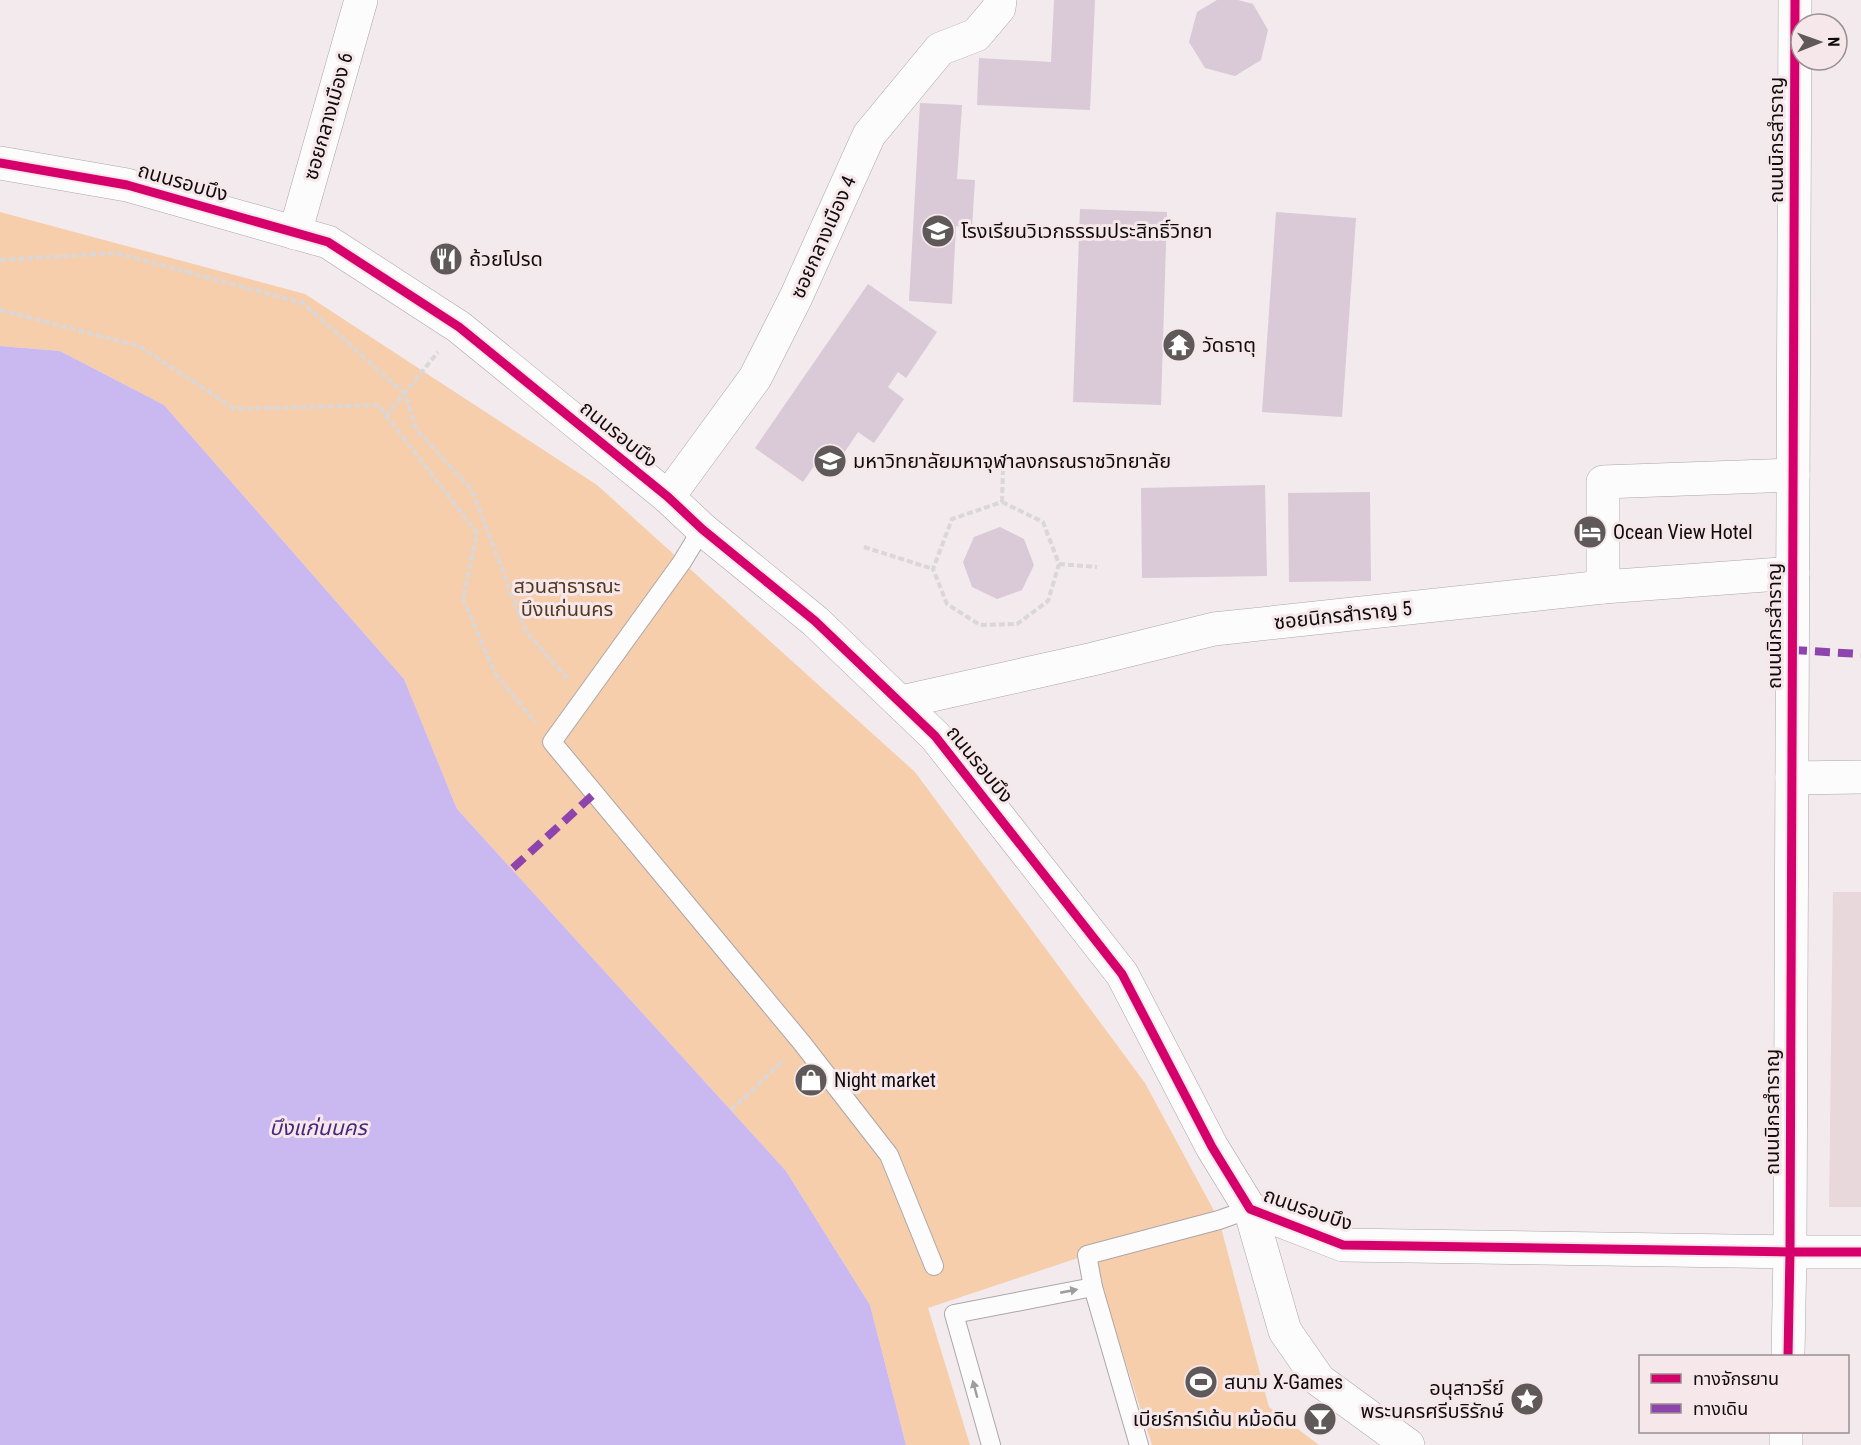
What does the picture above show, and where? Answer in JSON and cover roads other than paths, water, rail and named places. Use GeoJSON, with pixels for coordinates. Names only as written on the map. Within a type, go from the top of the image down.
{"type":"FeatureCollection","features":[{"type":"Feature","properties":{"kind":"street","name":"ซอยกลางเมือง 6"},"geometry":{"type":"LineString","coordinates":[[295,233],[361,0]]}},
{"type":"Feature","properties":{"kind":"street","name":"ซอยกลางเมือง 4"},"geometry":{"type":"LineString","coordinates":[[668,497],[755,378],[796,297],[869,135],[940,49],[976,35],[999,8],[1000,0]]}},
{"type":"Feature","properties":{"kind":"street","name":"ถนนนิกรสำราญ"},"geometry":{"type":"LineString","coordinates":[[1790,1252],[1795,0]]}},
{"type":"Feature","properties":{"kind":"street","name":"ถนนรอบบึง"},"geometry":{"type":"LineString","coordinates":[[0,163],[127,185],[328,242],[459,327],[668,497],[702,529],[814,621],[935,736],[1122,974],[1212,1147],[1250,1209],[1343,1245],[1861,1252]]}},
{"type":"Feature","properties":{"kind":"street"},"geometry":{"type":"LineString","coordinates":[[1603,587],[1603,482],[1793,475]]}},
{"type":"Feature","properties":{"kind":"street","name":"ซอยนิกรสำราญ 5"},"geometry":{"type":"LineString","coordinates":[[901,702],[1214,629],[1603,587],[1793,573]]}},
{"type":"Feature","properties":{"kind":"street"},"geometry":{"type":"LineString","coordinates":[[1792,778],[1861,777]]}},
{"type":"Feature","properties":{"kind":"street"},"geometry":{"type":"LineString","coordinates":[[1250,1209],[1285,1330],[1318,1380],[1408,1445]]}},
{"type":"Feature","properties":{"kind":"street"},"geometry":{"type":"LineString","coordinates":[[1788,1355],[1790,1252]]}},
{"type":"Feature","properties":{"kind":"lane"},"geometry":{"type":"LineString","coordinates":[[702,529],[682,562],[552,742],[802,1042],[889,1155],[934,1266]]}},
{"type":"Feature","properties":{"kind":"lane"},"geometry":{"type":"LineString","coordinates":[[1138,1445],[1093,1287],[1088,1255],[1219,1220],[1250,1209]]}},
{"type":"Feature","properties":{"kind":"lane"},"geometry":{"type":"LineString","coordinates":[[991,1445],[954,1314],[1093,1287]]}},
{"type":"Feature","properties":{"kind":"water","name":"บึงแก่นนคร"},"geometry":{"type":"Polygon","coordinates":[[[0,346],[60,351],[164,405],[404,679],[457,809],[786,1171],[870,1305],[906,1445],[0,1445],[0,346]]]}},
{"type":"Feature","properties":{"kind":"place","name":"โรงเรียนวิเวกธรรมประสิทธิ์วิทยา"},"geometry":{"type":"Point","coordinates":[938,231]}},
{"type":"Feature","properties":{"kind":"place","name":"ถ้วยโปรด"},"geometry":{"type":"Point","coordinates":[446,259]}},
{"type":"Feature","properties":{"kind":"place","name":"วัดธาตุ"},"geometry":{"type":"Point","coordinates":[1179,345]}},
{"type":"Feature","properties":{"kind":"place","name":"มหาวิทยาลัยมหาจุฬาลงกรณราชวิทยาลัย"},"geometry":{"type":"Point","coordinates":[830,461]}},
{"type":"Feature","properties":{"kind":"place","name":"Ocean View Hotel"},"geometry":{"type":"Point","coordinates":[1590,532]}},
{"type":"Feature","properties":{"kind":"place","name":"Night market"},"geometry":{"type":"Point","coordinates":[811,1080]}},
{"type":"Feature","properties":{"kind":"place","name":"สนาม X-Games"},"geometry":{"type":"Point","coordinates":[1201,1382]}},
{"type":"Feature","properties":{"kind":"place","name":"อนุสาวรีย์ พระนครศรีบริรักษ์"},"geometry":{"type":"Point","coordinates":[1527,1399]}},
{"type":"Feature","properties":{"kind":"place","name":"เบียร์การ์เด้น หม้อดิน"},"geometry":{"type":"Point","coordinates":[1320,1419]}},
{"type":"Feature","properties":{"kind":"park label","name":"สวนสาธารณะ บึงแก่นนคร"},"geometry":{"type":"Point","coordinates":[567,598]}}]}
